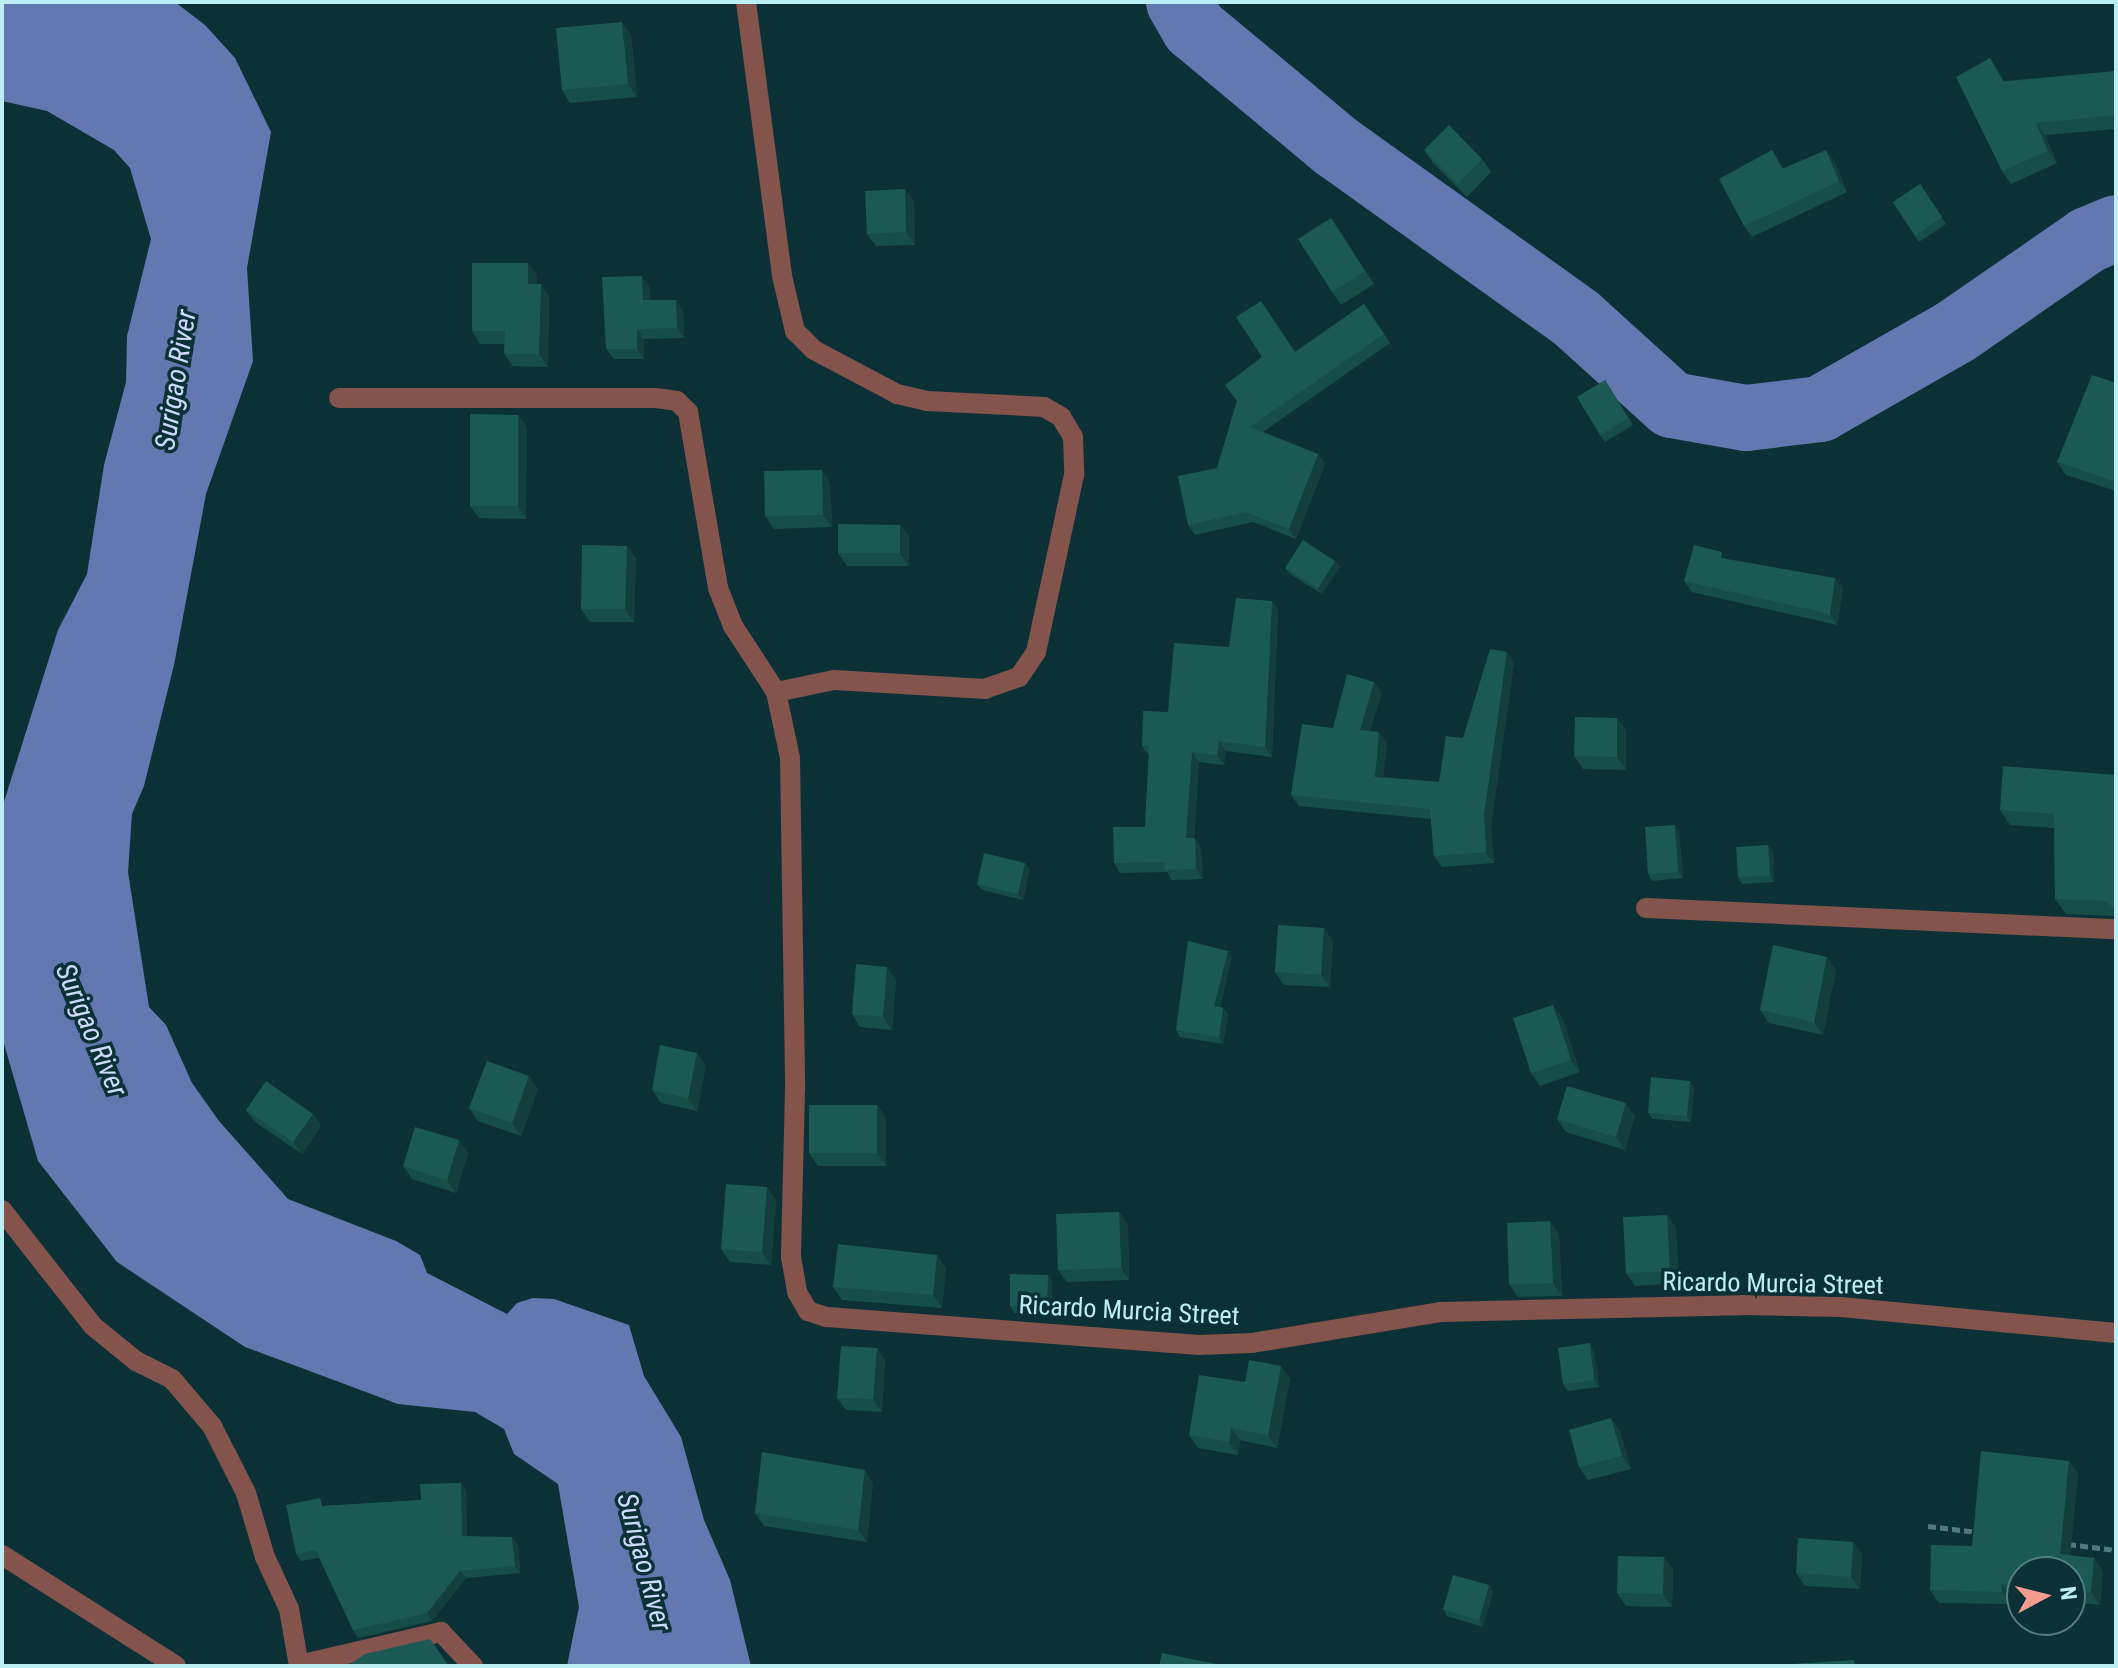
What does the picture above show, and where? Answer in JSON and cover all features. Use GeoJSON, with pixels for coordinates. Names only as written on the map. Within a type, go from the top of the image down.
{"type":"FeatureCollection","features":[{"type":"Feature","properties":{"kind":"street"},"geometry":{"type":"LineString","coordinates":[[339,398],[677,401],[688,412],[694,433],[718,588],[733,626],[776,692],[834,680],[985,689],[1019,677],[1036,652],[1074,475],[1073,437],[1061,417],[1044,407],[927,401],[897,394],[814,350],[795,331],[782,276],[746,2]]}},
{"type":"Feature","properties":{"kind":"street","name":"Ricardo Murcia Street"},"geometry":{"type":"LineString","coordinates":[[776,692],[790,758],[795,1090],[791,1257],[797,1292],[808,1311],[827,1317],[1199,1345],[1252,1343],[1441,1312],[1742,1305],[1841,1307],[2116,1333]]}},
{"type":"Feature","properties":{"kind":"street"},"geometry":{"type":"LineString","coordinates":[[1646,908],[2116,929]]}},
{"type":"Feature","properties":{"kind":"street"},"geometry":{"type":"LineString","coordinates":[[2,1210],[93,1326],[136,1361],[172,1379],[212,1426],[246,1493],[265,1557],[289,1609],[299,1666],[441,1632],[473,1666]]}},
{"type":"Feature","properties":{"kind":"street"},"geometry":{"type":"LineString","coordinates":[[2,1555],[176,1666]]}},
{"type":"Feature","properties":{"kind":"path"},"geometry":{"type":"LineString","coordinates":[[1928,1526],[1991,1534]]}},
{"type":"Feature","properties":{"kind":"path"},"geometry":{"type":"LineString","coordinates":[[2053,1542],[2116,1550]]}},
{"type":"Feature","properties":{"kind":"water","name":"Surigao River"},"geometry":{"type":"Polygon","coordinates":[[[2,2],[175,2],[205,25],[235,58],[271,132],[247,268],[253,361],[206,494],[174,665],[144,786],[132,814],[128,872],[149,1007],[166,1025],[192,1083],[219,1121],[288,1199],[396,1241],[420,1255],[427,1273],[507,1314],[517,1303],[533,1298],[554,1299],[629,1325],[644,1376],[681,1437],[704,1520],[730,1580],[751,1666],[567,1666],[579,1607],[558,1484],[514,1454],[504,1429],[475,1412],[398,1404],[245,1347],[117,1262],[38,1161],[2,1037],[2,808],[58,630],[87,574],[104,465],[126,382],[127,336],[151,239],[130,168],[114,150],[47,111],[2,101],[2,2]]]}},
{"type":"Feature","properties":{"kind":"building"},"geometry":{"type":"Polygon","coordinates":[[[622,22],[628,84],[562,90],[556,28],[622,22]]]}},
{"type":"Feature","properties":{"kind":"building"},"geometry":{"type":"Polygon","coordinates":[[[1990,58],[2003,82],[2116,71],[2116,115],[2036,123],[2048,151],[2002,171],[1956,77],[1990,58]]]}},
{"type":"Feature","properties":{"kind":"building"},"geometry":{"type":"Polygon","coordinates":[[[1449,125],[1482,159],[1458,184],[1424,150],[1449,125]]]}},
{"type":"Feature","properties":{"kind":"building"},"geometry":{"type":"Polygon","coordinates":[[[1772,150],[1782,169],[1826,150],[1839,181],[1744,226],[1719,179],[1772,150]]]}},
{"type":"Feature","properties":{"kind":"building"},"geometry":{"type":"Polygon","coordinates":[[[1920,184],[1942,217],[1915,236],[1893,202],[1920,184]]]}},
{"type":"Feature","properties":{"kind":"building"},"geometry":{"type":"Polygon","coordinates":[[[905,189],[906,232],[867,234],[865,191],[905,189]]]}},
{"type":"Feature","properties":{"kind":"building"},"geometry":{"type":"Polygon","coordinates":[[[1331,218],[1365,271],[1332,292],[1298,239],[1331,218]]]}},
{"type":"Feature","properties":{"kind":"building"},"geometry":{"type":"Polygon","coordinates":[[[472,263],[528,263],[528,284],[541,284],[539,354],[504,354],[505,331],[472,331],[472,263]]]}},
{"type":"Feature","properties":{"kind":"building"},"geometry":{"type":"Polygon","coordinates":[[[642,276],[643,300],[676,300],[677,328],[637,329],[637,349],[606,349],[602,277],[642,276]]]}},
{"type":"Feature","properties":{"kind":"building"},"geometry":{"type":"Polygon","coordinates":[[[1261,301],[1295,352],[1364,304],[1384,334],[1250,427],[1318,454],[1289,529],[1246,512],[1188,525],[1178,476],[1217,468],[1237,401],[1225,385],[1262,357],[1236,317],[1261,301]]]}},
{"type":"Feature","properties":{"kind":"building"},"geometry":{"type":"Polygon","coordinates":[[[2092,375],[2116,383],[2116,482],[2057,462],[2092,375]]]}},
{"type":"Feature","properties":{"kind":"building"},"geometry":{"type":"Polygon","coordinates":[[[1605,380],[1628,418],[1600,435],[1577,397],[1605,380]]]}},
{"type":"Feature","properties":{"kind":"building"},"geometry":{"type":"Polygon","coordinates":[[[470,414],[518,415],[518,506],[470,506],[470,414]]]}},
{"type":"Feature","properties":{"kind":"building"},"geometry":{"type":"Polygon","coordinates":[[[822,470],[823,515],[765,516],[764,471],[822,470]]]}},
{"type":"Feature","properties":{"kind":"building"},"geometry":{"type":"Polygon","coordinates":[[[838,524],[900,525],[900,553],[838,553],[838,524]]]}},
{"type":"Feature","properties":{"kind":"building"},"geometry":{"type":"Polygon","coordinates":[[[1303,540],[1335,561],[1318,588],[1285,568],[1303,540]]]}},
{"type":"Feature","properties":{"kind":"building"},"geometry":{"type":"Polygon","coordinates":[[[582,545],[627,546],[625,609],[581,609],[582,545]]]}},
{"type":"Feature","properties":{"kind":"building"},"geometry":{"type":"Polygon","coordinates":[[[1694,545],[1722,552],[1721,558],[1835,578],[1830,614],[1684,581],[1694,545]]]}},
{"type":"Feature","properties":{"kind":"building"},"geometry":{"type":"Polygon","coordinates":[[[1236,598],[1272,601],[1265,747],[1219,741],[1217,755],[1192,752],[1186,838],[1195,838],[1196,869],[1165,870],[1165,862],[1114,863],[1113,827],[1145,827],[1149,746],[1142,746],[1143,711],[1168,712],[1174,643],[1229,647],[1236,598]]]}},
{"type":"Feature","properties":{"kind":"building"},"geometry":{"type":"Polygon","coordinates":[[[1490,649],[1507,652],[1484,814],[1486,852],[1434,856],[1430,809],[1291,795],[1302,724],[1333,728],[1347,674],[1374,682],[1360,730],[1379,732],[1375,777],[1439,782],[1446,736],[1463,738],[1490,649]]]}},
{"type":"Feature","properties":{"kind":"building"},"geometry":{"type":"Polygon","coordinates":[[[1575,717],[1617,718],[1617,757],[1574,756],[1575,717]]]}},
{"type":"Feature","properties":{"kind":"building"},"geometry":{"type":"Polygon","coordinates":[[[2003,766],[2116,775],[2116,910],[2106,901],[2055,899],[2054,814],[2000,810],[2003,766]]]}},
{"type":"Feature","properties":{"kind":"building"},"geometry":{"type":"Polygon","coordinates":[[[1675,825],[1678,872],[1648,874],[1645,827],[1675,825]]]}},
{"type":"Feature","properties":{"kind":"building"},"geometry":{"type":"Polygon","coordinates":[[[1768,845],[1770,876],[1738,877],[1736,847],[1768,845]]]}},
{"type":"Feature","properties":{"kind":"building"},"geometry":{"type":"Polygon","coordinates":[[[984,853],[1025,863],[1018,894],[977,884],[984,853]]]}},
{"type":"Feature","properties":{"kind":"building"},"geometry":{"type":"Polygon","coordinates":[[[1278,925],[1324,928],[1321,975],[1275,972],[1278,925]]]}},
{"type":"Feature","properties":{"kind":"building"},"geometry":{"type":"Polygon","coordinates":[[[1188,941],[1228,951],[1214,1006],[1223,1008],[1219,1037],[1176,1030],[1188,941]]]}},
{"type":"Feature","properties":{"kind":"building"},"geometry":{"type":"Polygon","coordinates":[[[1773,945],[1827,957],[1814,1022],[1760,1010],[1773,945]]]}},
{"type":"Feature","properties":{"kind":"building"},"geometry":{"type":"Polygon","coordinates":[[[856,964],[887,967],[883,1017],[852,1014],[856,964]]]}},
{"type":"Feature","properties":{"kind":"building"},"geometry":{"type":"Polygon","coordinates":[[[1553,1005],[1571,1060],[1531,1073],[1513,1018],[1553,1005]]]}},
{"type":"Feature","properties":{"kind":"building"},"geometry":{"type":"Polygon","coordinates":[[[660,1045],[697,1053],[688,1098],[652,1090],[660,1045]]]}},
{"type":"Feature","properties":{"kind":"building"},"geometry":{"type":"Polygon","coordinates":[[[487,1061],[529,1076],[512,1123],[469,1108],[487,1061]]]}},
{"type":"Feature","properties":{"kind":"building"},"geometry":{"type":"Polygon","coordinates":[[[1651,1077],[1690,1081],[1687,1116],[1648,1113],[1651,1077]]]}},
{"type":"Feature","properties":{"kind":"building"},"geometry":{"type":"Polygon","coordinates":[[[266,1081],[313,1114],[293,1142],[246,1110],[266,1081]]]}},
{"type":"Feature","properties":{"kind":"building"},"geometry":{"type":"Polygon","coordinates":[[[1567,1086],[1626,1103],[1616,1137],[1557,1119],[1567,1086]]]}},
{"type":"Feature","properties":{"kind":"building"},"geometry":{"type":"Polygon","coordinates":[[[809,1105],[877,1105],[877,1153],[809,1153],[809,1105]]]}},
{"type":"Feature","properties":{"kind":"building"},"geometry":{"type":"Polygon","coordinates":[[[415,1127],[459,1140],[447,1180],[403,1166],[415,1127]]]}},
{"type":"Feature","properties":{"kind":"building"},"geometry":{"type":"Polygon","coordinates":[[[726,1184],[767,1187],[762,1252],[721,1249],[726,1184]]]}},
{"type":"Feature","properties":{"kind":"building"},"geometry":{"type":"Polygon","coordinates":[[[1119,1212],[1121,1268],[1058,1270],[1056,1214],[1119,1212]]]}},
{"type":"Feature","properties":{"kind":"building"},"geometry":{"type":"Polygon","coordinates":[[[1667,1215],[1670,1271],[1626,1273],[1623,1217],[1667,1215]]]}},
{"type":"Feature","properties":{"kind":"building"},"geometry":{"type":"Polygon","coordinates":[[[1550,1221],[1553,1283],[1509,1284],[1507,1223],[1550,1221]]]}},
{"type":"Feature","properties":{"kind":"building"},"geometry":{"type":"Polygon","coordinates":[[[838,1244],[937,1255],[933,1295],[833,1287],[838,1244]]]}},
{"type":"Feature","properties":{"kind":"building"},"geometry":{"type":"Polygon","coordinates":[[[1010,1274],[1048,1275],[1047,1307],[1010,1306],[1010,1274]]]}},
{"type":"Feature","properties":{"kind":"building"},"geometry":{"type":"Polygon","coordinates":[[[1590,1343],[1594,1380],[1563,1384],[1558,1348],[1590,1343]]]}},
{"type":"Feature","properties":{"kind":"building"},"geometry":{"type":"Polygon","coordinates":[[[841,1346],[877,1348],[873,1399],[837,1398],[841,1346]]]}},
{"type":"Feature","properties":{"kind":"building"},"geometry":{"type":"Polygon","coordinates":[[[1249,1360],[1281,1366],[1268,1435],[1231,1428],[1229,1442],[1189,1435],[1199,1375],[1245,1382],[1249,1360]]]}},
{"type":"Feature","properties":{"kind":"building"},"geometry":{"type":"Polygon","coordinates":[[[1611,1418],[1622,1456],[1579,1467],[1569,1430],[1611,1418]]]}},
{"type":"Feature","properties":{"kind":"building"},"geometry":{"type":"Polygon","coordinates":[[[1981,1451],[2069,1461],[2060,1554],[2077,1556],[2006,1556],[2006,1584],[2002,1584],[2002,1592],[1930,1590],[1931,1545],[1972,1546],[1981,1451]]]}},
{"type":"Feature","properties":{"kind":"building"},"geometry":{"type":"Polygon","coordinates":[[[762,1452],[865,1470],[858,1530],[755,1513],[762,1452]]]}},
{"type":"Feature","properties":{"kind":"building"},"geometry":{"type":"Polygon","coordinates":[[[461,1483],[462,1536],[512,1537],[515,1566],[460,1571],[427,1613],[353,1630],[316,1550],[296,1554],[286,1505],[320,1498],[322,1506],[421,1500],[420,1484],[461,1483]]]}},
{"type":"Feature","properties":{"kind":"building"},"geometry":{"type":"Polygon","coordinates":[[[1798,1538],[1853,1542],[1851,1577],[1796,1573],[1798,1538]]]}},
{"type":"Feature","properties":{"kind":"building"},"geometry":{"type":"Polygon","coordinates":[[[1618,1556],[1664,1557],[1663,1594],[1617,1593],[1618,1556]]]}},
{"type":"Feature","properties":{"kind":"building"},"geometry":{"type":"Polygon","coordinates":[[[2086,1557],[2094,1558],[2091,1592],[2086,1592],[2086,1557]]]}},
{"type":"Feature","properties":{"kind":"building"},"geometry":{"type":"Polygon","coordinates":[[[1453,1575],[1489,1585],[1479,1620],[1443,1609],[1453,1575]]]}},
{"type":"Feature","properties":{"kind":"building"},"geometry":{"type":"Polygon","coordinates":[[[430,1639],[449,1666],[348,1666],[365,1654],[430,1639]]]}},
{"type":"Feature","properties":{"kind":"building"},"geometry":{"type":"Polygon","coordinates":[[[1162,1653],[1216,1664],[1216,1666],[1159,1666],[1162,1653]]]}},
{"type":"Feature","properties":{"kind":"building"},"geometry":{"type":"Polygon","coordinates":[[[1854,1660],[1855,1666],[1792,1666],[1792,1664],[1854,1660]]]}},
{"type":"Feature","properties":{"kind":"waterway"},"geometry":{"type":"LineString","coordinates":[[1179,2],[1194,28],[1337,147],[1577,319],[1672,405],[1746,418],[1820,409],[1955,332],[2088,240],[2116,228]]}}]}
